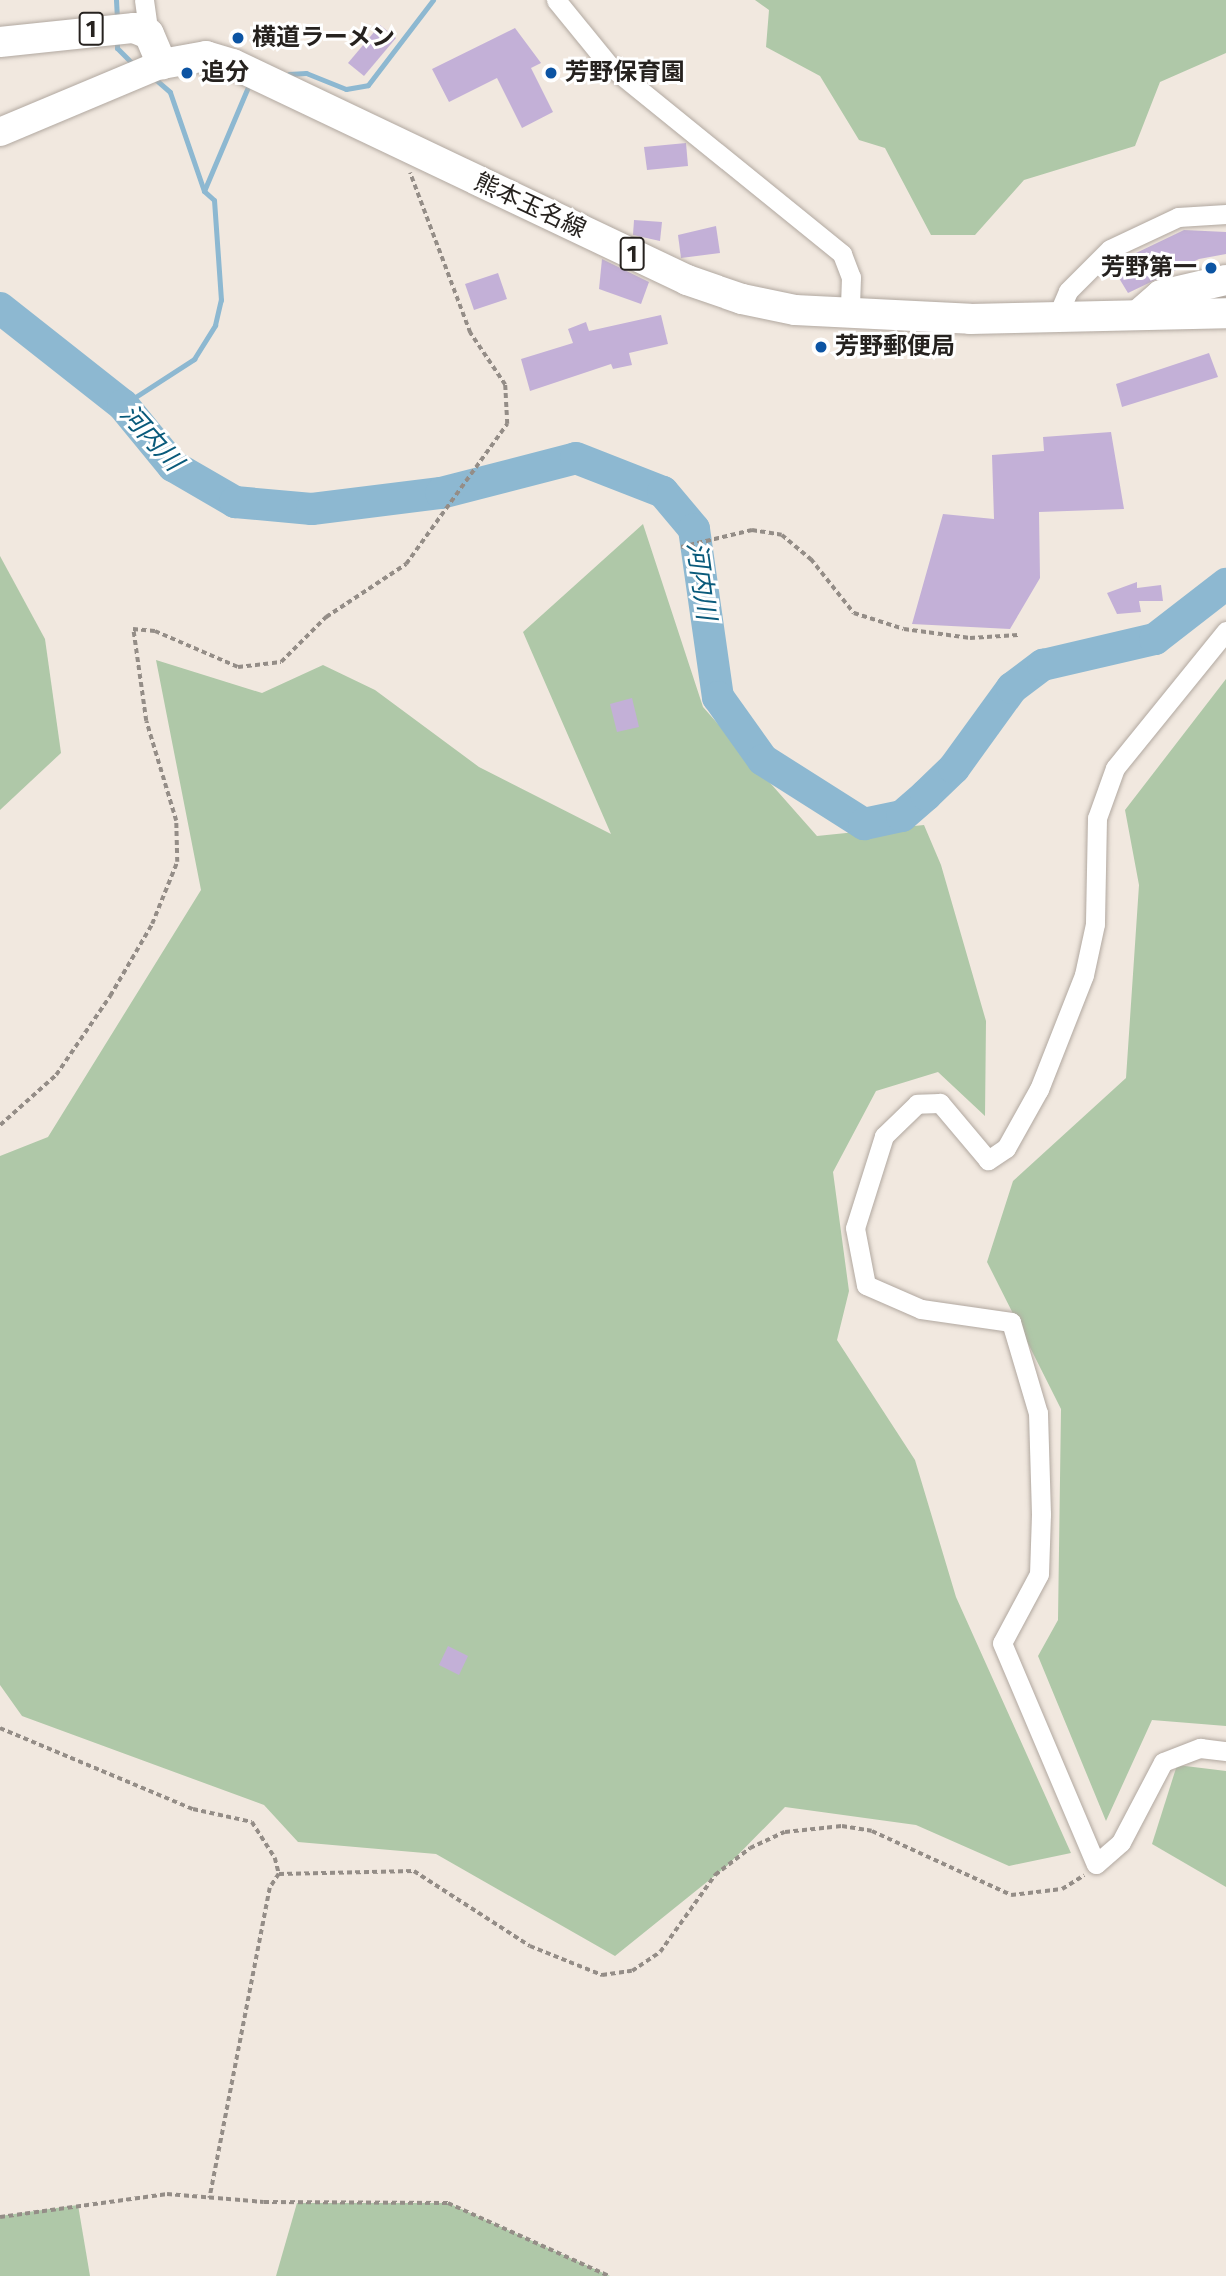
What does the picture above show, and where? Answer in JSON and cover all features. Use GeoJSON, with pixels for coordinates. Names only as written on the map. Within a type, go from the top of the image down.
{"type":"FeatureCollection","features":[{"type":"Feature","properties":{"kind":"main road","name":"1"},"geometry":{"type":"LineString","coordinates":[[0,43],[108,26],[149,34]]}},
{"type":"Feature","properties":{"kind":"main road"},"geometry":{"type":"LineString","coordinates":[[0,132],[162,64],[149,34]]}},
{"type":"Feature","properties":{"kind":"main road","name":"熊本玉名線"},"geometry":{"type":"LineString","coordinates":[[162,64],[206,56],[233,64],[687,280],[782,307],[850,314],[1057,317],[1226,313]]}},
{"type":"Feature","properties":{"kind":"main road"},"geometry":{"type":"LineString","coordinates":[[1138,315],[1161,295],[1226,280]]}},
{"type":"Feature","properties":{"kind":"street"},"geometry":{"type":"LineString","coordinates":[[144,0],[149,34]]}},
{"type":"Feature","properties":{"kind":"street"},"geometry":{"type":"LineString","coordinates":[[556,0],[609,65],[842,254],[851,277],[850,314]]}},
{"type":"Feature","properties":{"kind":"street"},"geometry":{"type":"LineString","coordinates":[[1057,317],[1068,291],[1110,250],[1178,217],[1226,214]]}},
{"type":"Feature","properties":{"kind":"street"},"geometry":{"type":"LineString","coordinates":[[1226,631],[1115,768],[1097,818],[1095,924],[1084,975],[1039,1089],[1006,1147],[988,1160],[940,1103],[917,1104],[884,1136],[855,1228],[866,1285],[921,1309],[1011,1321],[1038,1413],[1041,1514],[1039,1574],[1002,1643],[1096,1864],[1121,1842],[1163,1762],[1199,1748],[1226,1751]]}},
{"type":"Feature","properties":{"kind":"path"},"geometry":{"type":"LineString","coordinates":[[0,1125],[56,1075],[110,996],[152,924],[177,862],[176,821],[146,721],[133,629],[155,631],[238,667],[266,668],[326,618],[406,564],[448,505],[468,470],[507,424],[505,385],[470,333],[398,142]]}},
{"type":"Feature","properties":{"kind":"path"},"geometry":{"type":"LineString","coordinates":[[681,547],[752,530],[782,535],[811,559],[854,612],[904,629],[970,638],[1018,635]]}},
{"type":"Feature","properties":{"kind":"path"},"geometry":{"type":"LineString","coordinates":[[0,1728],[192,1809],[252,1822],[265,1834],[279,1874]]}},
{"type":"Feature","properties":{"kind":"path"},"geometry":{"type":"LineString","coordinates":[[279,1874],[414,1871],[530,1946],[602,1975],[632,1971],[660,1952],[715,1875],[750,1848],[785,1832],[842,1826],[872,1831],[1011,1895],[1062,1889],[1096,1864]]}},
{"type":"Feature","properties":{"kind":"path"},"geometry":{"type":"LineString","coordinates":[[210,2198],[270,1888],[279,1874]]}},
{"type":"Feature","properties":{"kind":"path"},"geometry":{"type":"LineString","coordinates":[[0,2217],[167,2194],[210,2198],[447,2203],[609,2276]]}},
{"type":"Feature","properties":{"kind":"green space"},"geometry":{"type":"Polygon","coordinates":[[[755,0],[1226,0],[1226,53],[1160,82],[1135,146],[1024,180],[975,235],[931,235],[885,148],[859,140],[820,76],[766,47],[769,10],[755,0]]]}},
{"type":"Feature","properties":{"kind":"green space"},"geometry":{"type":"Polygon","coordinates":[[[643,524],[703,707],[817,836],[924,825],[941,865],[986,1021],[985,1116],[938,1072],[876,1091],[833,1172],[849,1291],[837,1340],[915,1460],[956,1597],[1071,1853],[1009,1866],[916,1825],[785,1807],[728,1865],[615,1956],[436,1854],[298,1842],[264,1805],[22,1716],[0,1685],[0,1156],[48,1137],[201,890],[156,660],[262,693],[323,665],[375,690],[479,767],[611,834],[523,632],[643,524]]]}},
{"type":"Feature","properties":{"kind":"green space"},"geometry":{"type":"Polygon","coordinates":[[[0,556],[45,639],[61,753],[0,810],[0,556]]]}},
{"type":"Feature","properties":{"kind":"green space"},"geometry":{"type":"Polygon","coordinates":[[[1226,679],[1226,1726],[1152,1720],[1106,1821],[1038,1656],[1058,1620],[1061,1409],[987,1262],[1013,1181],[1126,1078],[1139,885],[1125,810],[1226,679]]]}},
{"type":"Feature","properties":{"kind":"green space"},"geometry":{"type":"Polygon","coordinates":[[[1177,1765],[1226,1771],[1226,1887],[1152,1844],[1177,1765]]]}},
{"type":"Feature","properties":{"kind":"green space"},"geometry":{"type":"Polygon","coordinates":[[[297,2203],[448,2203],[610,2276],[276,2276],[297,2203]]]}},
{"type":"Feature","properties":{"kind":"green space"},"geometry":{"type":"Polygon","coordinates":[[[78,2205],[90,2276],[0,2276],[0,2216],[78,2205]]]}},
{"type":"Feature","properties":{"kind":"building"},"geometry":{"type":"Polygon","coordinates":[[[380,25],[396,38],[364,76],[348,63],[380,25]]]}},
{"type":"Feature","properties":{"kind":"building"},"geometry":{"type":"Polygon","coordinates":[[[515,28],[541,63],[531,68],[553,112],[522,128],[497,78],[449,102],[432,69],[515,28]]]}},
{"type":"Feature","properties":{"kind":"building"},"geometry":{"type":"Polygon","coordinates":[[[686,143],[688,166],[647,170],[644,147],[686,143]]]}},
{"type":"Feature","properties":{"kind":"building"},"geometry":{"type":"Polygon","coordinates":[[[634,220],[662,222],[660,241],[633,235],[634,220]]]}},
{"type":"Feature","properties":{"kind":"building"},"geometry":{"type":"Polygon","coordinates":[[[716,226],[720,253],[681,258],[678,235],[716,226]]]}},
{"type":"Feature","properties":{"kind":"building"},"geometry":{"type":"Polygon","coordinates":[[[1184,230],[1226,232],[1226,254],[1199,259],[1128,293],[1111,265],[1184,230]]]}},
{"type":"Feature","properties":{"kind":"building"},"geometry":{"type":"Polygon","coordinates":[[[602,259],[649,282],[641,304],[599,289],[602,259]]]}},
{"type":"Feature","properties":{"kind":"building"},"geometry":{"type":"Polygon","coordinates":[[[498,273],[507,299],[474,310],[465,284],[498,273]]]}},
{"type":"Feature","properties":{"kind":"building"},"geometry":{"type":"Polygon","coordinates":[[[661,315],[668,344],[629,353],[632,365],[613,369],[611,364],[530,391],[521,359],[573,343],[568,329],[586,322],[589,331],[661,315]]]}},
{"type":"Feature","properties":{"kind":"building"},"geometry":{"type":"Polygon","coordinates":[[[1209,353],[1218,377],[1122,407],[1116,384],[1209,353]]]}},
{"type":"Feature","properties":{"kind":"building"},"geometry":{"type":"Polygon","coordinates":[[[1111,432],[1124,509],[1039,512],[1040,578],[1010,629],[912,624],[943,514],[994,519],[992,455],[1044,451],[1043,437],[1111,432]]]}},
{"type":"Feature","properties":{"kind":"building"},"geometry":{"type":"Polygon","coordinates":[[[1137,582],[1137,588],[1161,585],[1163,601],[1139,601],[1141,612],[1117,614],[1107,593],[1137,582]]]}},
{"type":"Feature","properties":{"kind":"building"},"geometry":{"type":"Polygon","coordinates":[[[632,698],[639,727],[617,732],[610,704],[632,698]]]}},
{"type":"Feature","properties":{"kind":"building"},"geometry":{"type":"Polygon","coordinates":[[[448,1646],[468,1656],[459,1675],[439,1665],[448,1646]]]}},
{"type":"Feature","properties":{"kind":"waterway"},"geometry":{"type":"LineString","coordinates":[[116,0],[117,21]]}},
{"type":"Feature","properties":{"kind":"waterway"},"geometry":{"type":"LineString","coordinates":[[289,74],[306,73],[346,89],[368,85],[433,0]]}},
{"type":"Feature","properties":{"kind":"waterway"},"geometry":{"type":"LineString","coordinates":[[117,38],[117,48],[135,66]]}},
{"type":"Feature","properties":{"kind":"waterway"},"geometry":{"type":"LineString","coordinates":[[123,405],[194,359],[215,325],[221,300],[214,200],[204,191],[170,92],[155,79]]}},
{"type":"Feature","properties":{"kind":"waterway"},"geometry":{"type":"LineString","coordinates":[[204,191],[248,87]]}},
{"type":"Feature","properties":{"kind":"waterway","name":"河内川"},"geometry":{"type":"LineString","coordinates":[[0,308],[123,405],[173,466],[235,502],[312,509],[441,493],[576,458],[663,492],[694,529],[718,697],[763,760],[864,824],[902,816],[926,795],[954,768],[1012,688],[1043,665],[1155,639],[1226,584]]}},
{"type":"Feature","properties":{"kind":"place","name":"横道ラーメン"},"geometry":{"type":"Point","coordinates":[238,38]}},
{"type":"Feature","properties":{"kind":"place","name":"追分"},"geometry":{"type":"Point","coordinates":[187,73]}},
{"type":"Feature","properties":{"kind":"place","name":"芳野保育園"},"geometry":{"type":"Point","coordinates":[551,73]}},
{"type":"Feature","properties":{"kind":"place","name":"芳野第一"},"geometry":{"type":"Point","coordinates":[1211,268]}},
{"type":"Feature","properties":{"kind":"place","name":"芳野郵便局"},"geometry":{"type":"Point","coordinates":[821,347]}}]}
